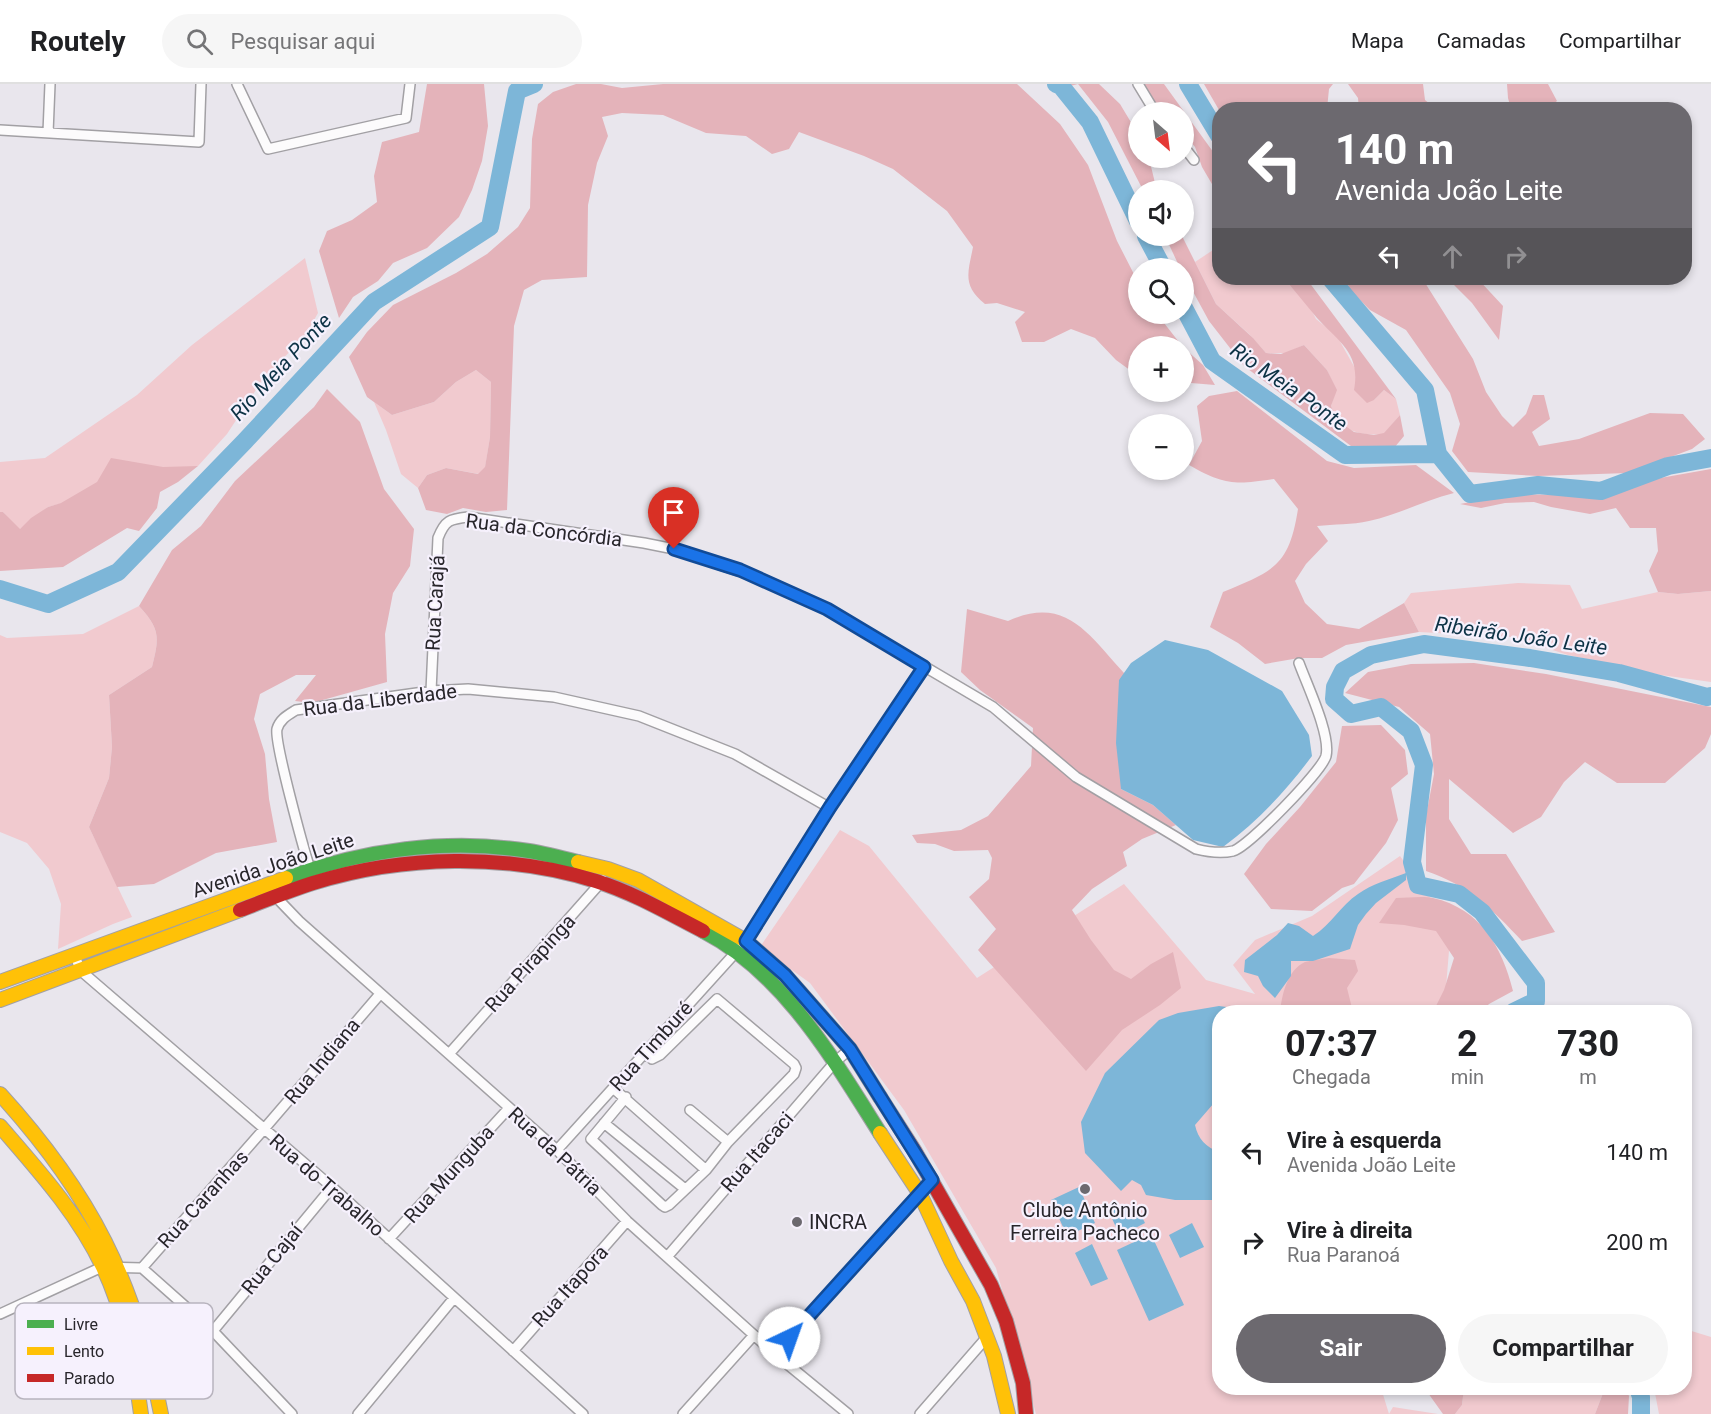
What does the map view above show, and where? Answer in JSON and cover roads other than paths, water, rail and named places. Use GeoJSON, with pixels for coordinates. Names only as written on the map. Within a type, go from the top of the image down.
{"type":"FeatureCollection","features":[{"type":"Feature","properties":{"kind":"street"},"geometry":{"type":"LineString","coordinates":[[48,133],[51,84]]}},
{"type":"Feature","properties":{"kind":"street"},"geometry":{"type":"LineString","coordinates":[[0,130],[199,142],[201,84]]}},
{"type":"Feature","properties":{"kind":"street"},"geometry":{"type":"LineString","coordinates":[[237,84],[268,149],[406,118],[410,84]]}},
{"type":"Feature","properties":{"kind":"street"},"geometry":{"type":"LineString","coordinates":[[1138,84],[1149,102]]}},
{"type":"Feature","properties":{"kind":"street","name":"Rua da Concórdia"},"geometry":{"type":"LineString","coordinates":[[451,519],[468,517],[644,543],[674,549],[740,570],[827,609],[993,706],[1076,777],[1196,849],[1216,853],[1235,850],[1259,833],[1317,771],[1326,756],[1326,735],[1299,663]]}},
{"type":"Feature","properties":{"kind":"street","name":"Rua Carajá"},"geometry":{"type":"LineString","coordinates":[[431,691],[438,538],[442,527],[451,519]]}},
{"type":"Feature","properties":{"kind":"street","name":"Rua Timburé"},"geometry":{"type":"LineString","coordinates":[[556,1150],[742,946],[830,807],[924,667]]}},
{"type":"Feature","properties":{"kind":"street","name":"Rua da Liberdade"},"geometry":{"type":"LineString","coordinates":[[310,869],[276,730],[284,717],[296,710],[431,691],[468,689],[554,697],[639,717],[735,754],[830,807]]}},
{"type":"Feature","properties":{"kind":"street","name":"Avenida João Leite"},"geometry":{"type":"LineString","coordinates":[[0,982],[310,869],[394,849],[435,846],[493,847],[530,851],[608,870],[638,880],[669,897],[785,975],[850,1049],[914,1149],[992,1285],[1006,1321],[1023,1383],[1026,1414]]}},
{"type":"Feature","properties":{"kind":"street","name":"Avenida João Leite"},"geometry":{"type":"LineString","coordinates":[[0,1000],[274,897],[353,872],[435,860],[490,861],[525,865],[602,883],[633,894],[742,946],[835,1062],[920,1194],[951,1262],[973,1300],[1003,1384],[1008,1414]]}},
{"type":"Feature","properties":{"kind":"street","name":"Rua Pirapinga"},"geometry":{"type":"LineString","coordinates":[[449,1054],[602,883],[608,870]]}},
{"type":"Feature","properties":{"kind":"street"},"geometry":{"type":"LineString","coordinates":[[270,883],[274,897]]}},
{"type":"Feature","properties":{"kind":"street","name":"Rua da Pátria"},"geometry":{"type":"LineString","coordinates":[[274,897],[556,1150],[627,1221],[775,1354],[848,1414]]}},
{"type":"Feature","properties":{"kind":"street"},"geometry":{"type":"LineString","coordinates":[[75,955],[80,970]]}},
{"type":"Feature","properties":{"kind":"street","name":"Rua do Trabalho"},"geometry":{"type":"LineString","coordinates":[[80,970],[332,1187],[582,1414]]}},
{"type":"Feature","properties":{"kind":"street","name":"Rua Indiana"},"geometry":{"type":"LineString","coordinates":[[264,1129],[380,994]]}},
{"type":"Feature","properties":{"kind":"street"},"geometry":{"type":"LineString","coordinates":[[626,1097],[591,1137],[593,1142],[665,1207],[706,1170],[728,1142],[794,1074],[796,1068],[720,1000],[715,1000],[660,1055],[652,1059],[645,1052]]}},
{"type":"Feature","properties":{"kind":"street"},"geometry":{"type":"LineString","coordinates":[[674,1021],[679,1025],[692,1023]]}},
{"type":"Feature","properties":{"kind":"street","name":"Rua Itacaci"},"geometry":{"type":"LineString","coordinates":[[668,1257],[835,1062],[850,1049]]}},
{"type":"Feature","properties":{"kind":"street"},"geometry":{"type":"LineString","coordinates":[[613,1088],[626,1097],[706,1170]]}},
{"type":"Feature","properties":{"kind":"street"},"geometry":{"type":"LineString","coordinates":[[3,1101],[28,1123],[63,1169],[99,1226],[133,1303]]}},
{"type":"Feature","properties":{"kind":"street","name":"Rua Munguba"},"geometry":{"type":"LineString","coordinates":[[389,1239],[509,1108]]}},
{"type":"Feature","properties":{"kind":"street"},"geometry":{"type":"LineString","coordinates":[[690,1110],[728,1142]]}},
{"type":"Feature","properties":{"kind":"street"},"geometry":{"type":"LineString","coordinates":[[604,1123],[685,1189]]}},
{"type":"Feature","properties":{"kind":"street"},"geometry":{"type":"LineString","coordinates":[[0,1126],[46,1179],[75,1220],[102,1267],[116,1303]]}},
{"type":"Feature","properties":{"kind":"street","name":"Rua Caranhas"},"geometry":{"type":"LineString","coordinates":[[142,1268],[264,1129]]}},
{"type":"Feature","properties":{"kind":"street"},"geometry":{"type":"LineString","coordinates":[[898,1161],[914,1149]]}},
{"type":"Feature","properties":{"kind":"street"},"geometry":{"type":"LineString","coordinates":[[46,1179],[63,1169]]}},
{"type":"Feature","properties":{"kind":"street"},"geometry":{"type":"LineString","coordinates":[[775,1354],[932,1180]]}},
{"type":"Feature","properties":{"kind":"street","name":"Rua Cajaí"},"geometry":{"type":"LineString","coordinates":[[213,1331],[332,1187]]}},
{"type":"Feature","properties":{"kind":"street","name":"Rua Itapora"},"geometry":{"type":"LineString","coordinates":[[513,1351],[627,1221]]}},
{"type":"Feature","properties":{"kind":"street"},"geometry":{"type":"LineString","coordinates":[[24,1303],[102,1267],[142,1268],[181,1303]]}},
{"type":"Feature","properties":{"kind":"street"},"geometry":{"type":"LineString","coordinates":[[358,1414],[454,1298]]}},
{"type":"Feature","properties":{"kind":"street"},"geometry":{"type":"LineString","coordinates":[[0,1314],[15,1307]]}},
{"type":"Feature","properties":{"kind":"street"},"geometry":{"type":"LineString","coordinates":[[213,1331],[292,1414]]}},
{"type":"Feature","properties":{"kind":"street"},"geometry":{"type":"LineString","coordinates":[[683,1414],[754,1335]]}},
{"type":"Feature","properties":{"kind":"street"},"geometry":{"type":"LineString","coordinates":[[920,1414],[987,1338]]}},
{"type":"Feature","properties":{"kind":"street"},"geometry":{"type":"LineString","coordinates":[[139,1399],[141,1414]]}},
{"type":"Feature","properties":{"kind":"street"},"geometry":{"type":"LineString","coordinates":[[159,1399],[161,1414]]}},
{"type":"Feature","properties":{"kind":"water"},"geometry":{"type":"Polygon","coordinates":[[[1165,640],[1208,650],[1282,691],[1309,735],[1312,756],[1270,805],[1223,847],[1193,840],[1153,805],[1121,789],[1116,743],[1119,680],[1131,663],[1165,640]]]}},
{"type":"Feature","properties":{"kind":"water"},"geometry":{"type":"Polygon","coordinates":[[[1406,873],[1406,880],[1376,903],[1366,914],[1358,925],[1350,949],[1313,961],[1291,961],[1291,976],[1275,998],[1263,986],[1258,976],[1244,972],[1245,960],[1277,935],[1288,923],[1299,926],[1313,936],[1363,890],[1406,873]]]}},
{"type":"Feature","properties":{"kind":"water"},"geometry":{"type":"Polygon","coordinates":[[[1212,1007],[1212,1105],[1195,1125],[1203,1142],[1212,1149],[1212,1200],[1175,1200],[1146,1195],[1141,1185],[1132,1180],[1121,1191],[1085,1153],[1081,1122],[1105,1073],[1159,1020],[1178,1013],[1212,1007]]]}},
{"type":"Feature","properties":{"kind":"water"},"geometry":{"type":"Polygon","coordinates":[[[1079,1187],[1095,1223],[1067,1236],[1051,1200],[1079,1187]]]}},
{"type":"Feature","properties":{"kind":"water"},"geometry":{"type":"Polygon","coordinates":[[[1113,1203],[1141,1215],[1145,1223],[1120,1236],[1109,1212],[1113,1203]]]}},
{"type":"Feature","properties":{"kind":"water"},"geometry":{"type":"Polygon","coordinates":[[[1192,1223],[1204,1247],[1180,1258],[1169,1235],[1192,1223]]]}},
{"type":"Feature","properties":{"kind":"water"},"geometry":{"type":"Polygon","coordinates":[[[1151,1234],[1184,1305],[1149,1321],[1117,1250],[1151,1234]]]}},
{"type":"Feature","properties":{"kind":"water"},"geometry":{"type":"Polygon","coordinates":[[[1092,1244],[1108,1279],[1091,1286],[1075,1253],[1092,1244]]]}},
{"type":"Feature","properties":{"kind":"waterway","name":"Rio Meia Ponte"},"geometry":{"type":"LineString","coordinates":[[0,589],[48,604],[118,572],[245,441],[374,302],[490,227],[517,91],[534,84]]}},
{"type":"Feature","properties":{"kind":"waterway","name":"Rio Meia Ponte"},"geometry":{"type":"LineString","coordinates":[[1056,84],[1061,86],[1090,122],[1128,200]]}},
{"type":"Feature","properties":{"kind":"waterway","name":"Rio Meia Ponte"},"geometry":{"type":"LineString","coordinates":[[1188,84],[1212,124]]}},
{"type":"Feature","properties":{"kind":"waterway","name":"Rio Meia Ponte"},"geometry":{"type":"LineString","coordinates":[[1151,246],[1158,258]]}},
{"type":"Feature","properties":{"kind":"waterway","name":"Ribeirão João Leite"},"geometry":{"type":"LineString","coordinates":[[1336,285],[1425,390],[1438,454],[1470,494],[1538,485],[1601,491],[1668,466],[1711,458]]}},
{"type":"Feature","properties":{"kind":"waterway","name":"Rio Meia Ponte"},"geometry":{"type":"LineString","coordinates":[[1192,324],[1212,361],[1345,455],[1438,454]]}},
{"type":"Feature","properties":{"kind":"waterway","name":"Ribeirão João Leite"},"geometry":{"type":"LineString","coordinates":[[1528,1005],[1536,1001],[1536,983],[1482,912],[1459,894],[1418,885],[1412,862],[1424,765],[1411,731],[1381,707],[1351,714],[1334,699],[1335,687],[1343,671],[1371,655],[1424,644],[1619,673],[1707,697],[1711,696]]}},
{"type":"Feature","properties":{"kind":"waterway","name":"Ribeirão João Leite"},"geometry":{"type":"LineString","coordinates":[[1640,1395],[1641,1414]]}},
{"type":"Feature","properties":{"kind":"place","name":"Clube Antônio Ferreira Pacheco"},"geometry":{"type":"Point","coordinates":[1085,1189]}},
{"type":"Feature","properties":{"kind":"place","name":"INCRA"},"geometry":{"type":"Point","coordinates":[797,1222]}}]}
